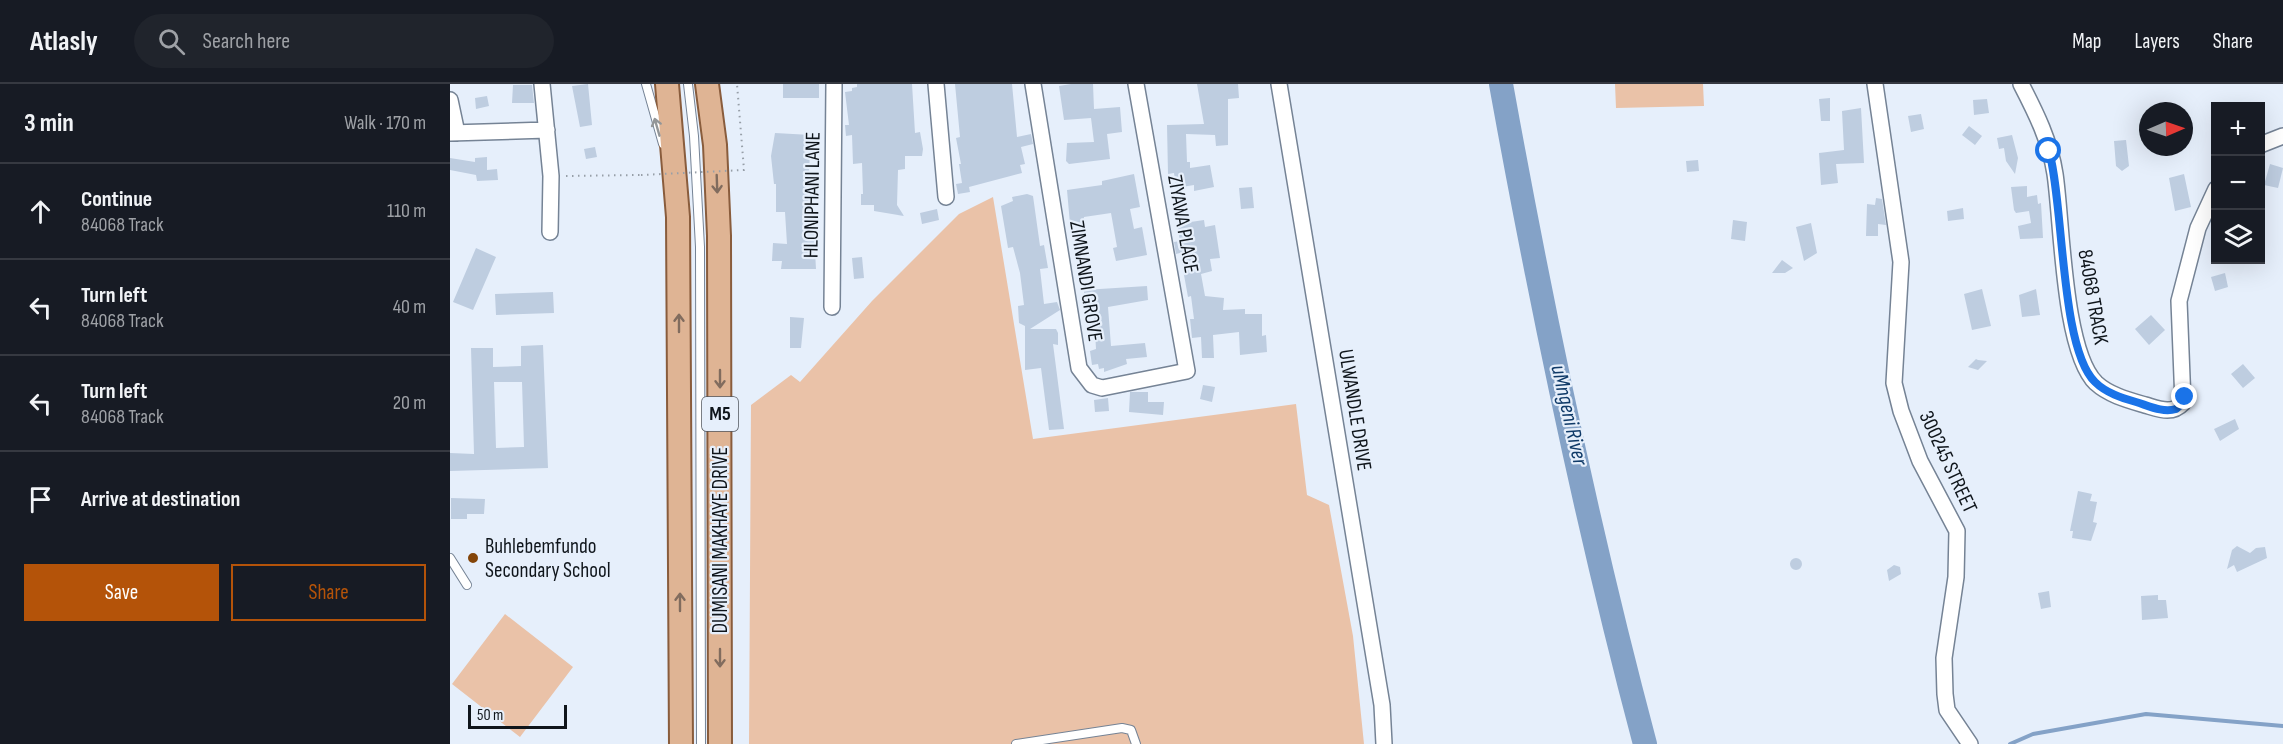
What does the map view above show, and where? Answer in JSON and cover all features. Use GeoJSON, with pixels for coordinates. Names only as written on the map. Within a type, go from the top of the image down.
{"type":"FeatureCollection","features":[{"type":"Feature","properties":{"kind":"main road","name":"DUMISANI MAKHAYE DRIVE"},"geometry":{"type":"LineString","coordinates":[[667,84],[678,217],[681,744]]}},
{"type":"Feature","properties":{"kind":"main road","name":"DUMISANI MAKHAYE DRIVE"},"geometry":{"type":"LineString","coordinates":[[712,89],[720,321],[720,744]]}},
{"type":"Feature","properties":{"kind":"street"},"geometry":{"type":"LineString","coordinates":[[542,84],[551,176],[550,232]]}},
{"type":"Feature","properties":{"kind":"street","name":"HLONIPHANI LANE"},"geometry":{"type":"LineString","coordinates":[[831,307],[834,84]]}},
{"type":"Feature","properties":{"kind":"street"},"geometry":{"type":"LineString","coordinates":[[936,84],[946,197]]}},
{"type":"Feature","properties":{"kind":"street","name":"ZIMNANDI GROVE"},"geometry":{"type":"LineString","coordinates":[[1033,84],[1079,368],[1092,384],[1102,388],[1187,371]]}},
{"type":"Feature","properties":{"kind":"street","name":"ZIYAWA PLACE"},"geometry":{"type":"LineString","coordinates":[[1136,84],[1187,371]]}},
{"type":"Feature","properties":{"kind":"street","name":"ULWANDLE DRIVE"},"geometry":{"type":"LineString","coordinates":[[1279,84],[1376,672],[1384,744]]}},
{"type":"Feature","properties":{"kind":"street","name":"300245 STREET"},"geometry":{"type":"LineString","coordinates":[[1875,84],[1901,262],[1894,383],[1901,411],[1920,461],[1958,531],[1956,577],[1944,658],[1945,694],[1947,710],[1970,744]]}},
{"type":"Feature","properties":{"kind":"street","name":"84068 TRACK"},"geometry":{"type":"LineString","coordinates":[[2021,84],[2042,125],[2055,171],[2064,280],[2080,353],[2095,382],[2114,394],[2167,411],[2176,409],[2183,403],[2179,301],[2198,228],[2211,200]]}},
{"type":"Feature","properties":{"kind":"street"},"geometry":{"type":"LineString","coordinates":[[450,100],[453,133],[547,130]]}},
{"type":"Feature","properties":{"kind":"street"},"geometry":{"type":"LineString","coordinates":[[2265,143],[2283,136]]}},
{"type":"Feature","properties":{"kind":"lane"},"geometry":{"type":"LineString","coordinates":[[646,84],[662,143],[667,157],[675,166]]}},
{"type":"Feature","properties":{"kind":"lane"},"geometry":{"type":"LineString","coordinates":[[688,84],[694,136],[700,247],[701,744]]}},
{"type":"Feature","properties":{"kind":"lane"},"geometry":{"type":"LineString","coordinates":[[450,558],[467,585]]}},
{"type":"Feature","properties":{"kind":"lane"},"geometry":{"type":"LineString","coordinates":[[1016,744],[1122,728],[1131,730],[1136,744]]}},
{"type":"Feature","properties":{"kind":"path"},"geometry":{"type":"LineString","coordinates":[[551,176],[744,170],[737,84]]}},
{"type":"Feature","properties":{"kind":"shaded area"},"geometry":{"type":"Polygon","coordinates":[[[1615,84],[1703,84],[1704,106],[1616,108],[1615,84]]]}},
{"type":"Feature","properties":{"kind":"shaded area"},"geometry":{"type":"Polygon","coordinates":[[[993,197],[1033,439],[1296,404],[1307,495],[1329,505],[1353,636],[1364,744],[749,744],[751,405],[791,375],[800,382],[872,301],[959,214],[993,197]]]}},
{"type":"Feature","properties":{"kind":"shaded area"},"geometry":{"type":"Polygon","coordinates":[[[505,614],[573,667],[520,737],[452,684],[505,614]]]}},
{"type":"Feature","properties":{"kind":"building"},"geometry":{"type":"Polygon","coordinates":[[[588,84],[592,125],[580,127],[572,86],[588,84]]]}},
{"type":"Feature","properties":{"kind":"building"},"geometry":{"type":"Polygon","coordinates":[[[783,84],[819,84],[819,98],[783,98],[783,84]]]}},
{"type":"Feature","properties":{"kind":"building"},"geometry":{"type":"Polygon","coordinates":[[[857,84],[912,84],[915,133],[920,132],[923,149],[922,156],[905,156],[905,169],[898,170],[897,205],[904,216],[874,211],[874,205],[861,205],[862,163],[853,164],[852,135],[846,136],[845,125],[849,125],[845,92],[852,91],[857,84]]]}},
{"type":"Feature","properties":{"kind":"building"},"geometry":{"type":"Polygon","coordinates":[[[955,84],[1012,84],[1017,137],[1031,134],[1033,144],[1021,147],[1025,164],[1020,165],[1022,173],[969,187],[970,192],[958,194],[956,184],[962,183],[956,138],[960,137],[955,84]]]}},
{"type":"Feature","properties":{"kind":"building"},"geometry":{"type":"Polygon","coordinates":[[[1093,84],[1094,109],[1120,107],[1122,132],[1107,134],[1110,159],[1069,164],[1066,161],[1067,143],[1094,142],[1091,118],[1064,120],[1059,86],[1093,84]]]}},
{"type":"Feature","properties":{"kind":"building"},"geometry":{"type":"Polygon","coordinates":[[[1197,84],[1238,84],[1239,98],[1228,99],[1228,145],[1216,146],[1215,135],[1186,134],[1187,162],[1190,162],[1190,168],[1210,165],[1214,187],[1194,191],[1194,185],[1176,188],[1174,173],[1168,174],[1167,125],[1204,124],[1197,84]]]}},
{"type":"Feature","properties":{"kind":"building"},"geometry":{"type":"Polygon","coordinates":[[[513,85],[532,85],[534,103],[512,103],[513,85]]]}},
{"type":"Feature","properties":{"kind":"building"},"geometry":{"type":"Polygon","coordinates":[[[487,96],[489,106],[476,109],[475,98],[487,96]]]}},
{"type":"Feature","properties":{"kind":"building"},"geometry":{"type":"Polygon","coordinates":[[[1830,98],[1830,121],[1821,121],[1819,99],[1830,98]]]}},
{"type":"Feature","properties":{"kind":"building"},"geometry":{"type":"Polygon","coordinates":[[[1987,99],[1989,113],[1974,115],[1973,100],[1987,99]]]}},
{"type":"Feature","properties":{"kind":"building"},"geometry":{"type":"Polygon","coordinates":[[[1861,108],[1864,163],[1836,164],[1838,183],[1821,185],[1819,153],[1844,150],[1842,111],[1861,108]]]}},
{"type":"Feature","properties":{"kind":"building"},"geometry":{"type":"Polygon","coordinates":[[[1921,114],[1924,129],[1911,132],[1908,116],[1921,114]]]}},
{"type":"Feature","properties":{"kind":"building"},"geometry":{"type":"Polygon","coordinates":[[[1969,126],[1982,136],[1975,145],[1962,135],[1969,126]]]}},
{"type":"Feature","properties":{"kind":"building"},"geometry":{"type":"Polygon","coordinates":[[[775,133],[811,135],[809,171],[816,171],[813,216],[816,269],[781,269],[782,261],[772,261],[773,243],[787,244],[785,212],[776,212],[776,184],[774,184],[771,156],[775,133]]]}},
{"type":"Feature","properties":{"kind":"building"},"geometry":{"type":"Polygon","coordinates":[[[2012,135],[2018,158],[2015,174],[2006,161],[2004,148],[1999,149],[1997,138],[2012,135]]]}},
{"type":"Feature","properties":{"kind":"building"},"geometry":{"type":"Polygon","coordinates":[[[2126,140],[2129,166],[2122,171],[2116,166],[2114,141],[2126,140]]]}},
{"type":"Feature","properties":{"kind":"building"},"geometry":{"type":"Polygon","coordinates":[[[595,147],[597,157],[586,159],[584,149],[595,147]]]}},
{"type":"Feature","properties":{"kind":"building"},"geometry":{"type":"Polygon","coordinates":[[[487,157],[487,170],[497,169],[498,180],[477,181],[476,175],[450,170],[450,158],[475,162],[475,158],[487,157]]]}},
{"type":"Feature","properties":{"kind":"building"},"geometry":{"type":"Polygon","coordinates":[[[1698,160],[1699,171],[1687,172],[1686,161],[1698,160]]]}},
{"type":"Feature","properties":{"kind":"building"},"geometry":{"type":"Polygon","coordinates":[[[2270,164],[2283,168],[2278,188],[2265,185],[2270,164]]]}},
{"type":"Feature","properties":{"kind":"building"},"geometry":{"type":"Polygon","coordinates":[[[1134,174],[1140,207],[1130,209],[1134,229],[1142,227],[1147,255],[1116,261],[1113,248],[1117,247],[1111,213],[1084,217],[1083,225],[1070,224],[1067,190],[1102,185],[1102,181],[1134,174]]]}},
{"type":"Feature","properties":{"kind":"building"},"geometry":{"type":"Polygon","coordinates":[[[2184,174],[2191,207],[2175,211],[2169,178],[2184,174]]]}},
{"type":"Feature","properties":{"kind":"building"},"geometry":{"type":"Polygon","coordinates":[[[2027,186],[2027,197],[2037,195],[2038,204],[2041,203],[2043,238],[2020,239],[2018,226],[2031,223],[2029,211],[2016,213],[2011,187],[2027,186]]]}},
{"type":"Feature","properties":{"kind":"building"},"geometry":{"type":"Polygon","coordinates":[[[1252,187],[1254,208],[1241,209],[1239,188],[1252,187]]]}},
{"type":"Feature","properties":{"kind":"building"},"geometry":{"type":"Polygon","coordinates":[[[1027,194],[1033,196],[1040,246],[1044,245],[1048,268],[1040,269],[1044,304],[1057,302],[1060,310],[1030,329],[1056,329],[1058,333],[1058,345],[1053,344],[1064,429],[1049,430],[1041,368],[1025,370],[1025,326],[1019,323],[1018,306],[1024,305],[1020,273],[1013,247],[1008,248],[1001,206],[1013,201],[1012,197],[1027,194]]]}},
{"type":"Feature","properties":{"kind":"building"},"geometry":{"type":"Polygon","coordinates":[[[1876,198],[1882,199],[1886,225],[1878,224],[1878,236],[1866,236],[1867,204],[1875,205],[1876,198]]]}},
{"type":"Feature","properties":{"kind":"building"},"geometry":{"type":"Polygon","coordinates":[[[1963,208],[1964,219],[1948,221],[1947,211],[1963,208]]]}},
{"type":"Feature","properties":{"kind":"building"},"geometry":{"type":"Polygon","coordinates":[[[937,209],[939,220],[922,224],[920,213],[937,209]]]}},
{"type":"Feature","properties":{"kind":"building"},"geometry":{"type":"Polygon","coordinates":[[[1204,220],[1205,227],[1215,225],[1220,258],[1210,259],[1212,271],[1201,274],[1205,296],[1224,298],[1223,310],[1245,309],[1245,314],[1262,314],[1262,336],[1266,335],[1267,352],[1240,355],[1239,332],[1213,335],[1214,358],[1202,358],[1201,337],[1192,338],[1190,319],[1194,319],[1191,296],[1188,297],[1180,253],[1176,254],[1174,242],[1180,241],[1177,224],[1204,220]]]}},
{"type":"Feature","properties":{"kind":"building"},"geometry":{"type":"Polygon","coordinates":[[[1733,220],[1747,222],[1745,241],[1731,239],[1733,220]]]}},
{"type":"Feature","properties":{"kind":"building"},"geometry":{"type":"Polygon","coordinates":[[[1811,223],[1817,253],[1804,261],[1796,227],[1811,223]]]}},
{"type":"Feature","properties":{"kind":"building"},"geometry":{"type":"Polygon","coordinates":[[[476,248],[496,257],[473,310],[453,302],[476,248]]]}},
{"type":"Feature","properties":{"kind":"building"},"geometry":{"type":"Polygon","coordinates":[[[862,257],[864,278],[854,279],[852,258],[862,257]]]}},
{"type":"Feature","properties":{"kind":"building"},"geometry":{"type":"Polygon","coordinates":[[[1782,260],[1793,268],[1785,273],[1772,273],[1782,260]]]}},
{"type":"Feature","properties":{"kind":"building"},"geometry":{"type":"Polygon","coordinates":[[[2225,273],[2228,287],[2215,291],[2211,277],[2225,273]]]}},
{"type":"Feature","properties":{"kind":"building"},"geometry":{"type":"Polygon","coordinates":[[[1147,286],[1148,300],[1108,307],[1111,346],[1145,343],[1147,357],[1126,359],[1127,364],[1104,372],[1104,368],[1099,369],[1098,364],[1092,365],[1090,351],[1096,349],[1094,314],[1085,314],[1084,290],[1147,286]]]}},
{"type":"Feature","properties":{"kind":"building"},"geometry":{"type":"Polygon","coordinates":[[[1982,289],[1991,326],[1972,330],[1964,294],[1982,289]]]}},
{"type":"Feature","properties":{"kind":"building"},"geometry":{"type":"Polygon","coordinates":[[[2036,289],[2040,315],[2022,317],[2019,295],[2036,289]]]}},
{"type":"Feature","properties":{"kind":"building"},"geometry":{"type":"Polygon","coordinates":[[[553,292],[554,313],[496,315],[495,294],[553,292]]]}},
{"type":"Feature","properties":{"kind":"building"},"geometry":{"type":"Polygon","coordinates":[[[2151,315],[2165,330],[2149,345],[2135,329],[2151,315]]]}},
{"type":"Feature","properties":{"kind":"building"},"geometry":{"type":"Polygon","coordinates":[[[790,317],[804,318],[801,348],[790,348],[790,317]]]}},
{"type":"Feature","properties":{"kind":"building"},"geometry":{"type":"Polygon","coordinates":[[[543,345],[548,468],[450,471],[450,453],[474,454],[471,348],[493,348],[493,367],[521,366],[521,346],[543,345]],[[494,382],[496,448],[524,447],[522,382],[494,382]]]}},
{"type":"Feature","properties":{"kind":"building"},"geometry":{"type":"Polygon","coordinates":[[[1976,359],[1987,361],[1978,370],[1968,367],[1976,359]]]}},
{"type":"Feature","properties":{"kind":"building"},"geometry":{"type":"Polygon","coordinates":[[[2243,364],[2255,378],[2243,388],[2231,374],[2243,364]]]}},
{"type":"Feature","properties":{"kind":"building"},"geometry":{"type":"Polygon","coordinates":[[[1203,385],[1215,387],[1212,402],[1200,399],[1203,385]]]}},
{"type":"Feature","properties":{"kind":"building"},"geometry":{"type":"Polygon","coordinates":[[[1130,392],[1148,392],[1148,402],[1164,402],[1163,415],[1129,412],[1130,392]]]}},
{"type":"Feature","properties":{"kind":"building"},"geometry":{"type":"Polygon","coordinates":[[[1108,398],[1109,411],[1095,412],[1094,400],[1108,398]]]}},
{"type":"Feature","properties":{"kind":"building"},"geometry":{"type":"Polygon","coordinates":[[[2235,419],[2239,429],[2220,441],[2214,429],[2235,419]]]}},
{"type":"Feature","properties":{"kind":"building"},"geometry":{"type":"Polygon","coordinates":[[[2078,491],[2092,494],[2090,501],[2097,502],[2093,522],[2097,523],[2091,541],[2072,538],[2073,531],[2070,531],[2078,491]]]}},
{"type":"Feature","properties":{"kind":"building"},"geometry":{"type":"Polygon","coordinates":[[[451,498],[485,499],[484,514],[467,514],[467,519],[451,519],[451,498]]]}},
{"type":"Feature","properties":{"kind":"building"},"geometry":{"type":"Polygon","coordinates":[[[2237,546],[2250,553],[2256,548],[2265,547],[2267,558],[2237,572],[2234,565],[2227,569],[2232,550],[2237,546]]]}},
{"type":"Feature","properties":{"kind":"building"},"geometry":{"type":"Polygon","coordinates":[[[1798,558],[1802,564],[1798,570],[1794,570],[1790,562],[1798,558]]]}},
{"type":"Feature","properties":{"kind":"building"},"geometry":{"type":"Polygon","coordinates":[[[1894,565],[1900,567],[1901,574],[1889,581],[1887,570],[1894,565]]]}},
{"type":"Feature","properties":{"kind":"building"},"geometry":{"type":"Polygon","coordinates":[[[2049,591],[2051,607],[2041,609],[2038,593],[2049,591]]]}},
{"type":"Feature","properties":{"kind":"building"},"geometry":{"type":"Polygon","coordinates":[[[2158,595],[2158,600],[2166,600],[2168,618],[2142,620],[2141,596],[2158,595]]]}},
{"type":"Feature","properties":{"kind":"waterway","name":"uMngeni River"},"geometry":{"type":"LineString","coordinates":[[1501,84],[1566,416],[1645,744]]}},
{"type":"Feature","properties":{"kind":"waterway"},"geometry":{"type":"LineString","coordinates":[[2010,744],[2033,734],[2146,714],[2283,726]]}},
{"type":"Feature","properties":{"kind":"place","name":"Buhlebemfundo Secondary School"},"geometry":{"type":"Point","coordinates":[473,558]}},
{"type":"Feature","properties":{"kind":"route"},"geometry":{"type":"LineString","coordinates":[[2049,151],[2055,171],[2064,280],[2075,333],[2086,369],[2095,382],[2103,388],[2125,399],[2157,409],[2167,411],[2176,409],[2181,406],[2185,397]]}}]}
